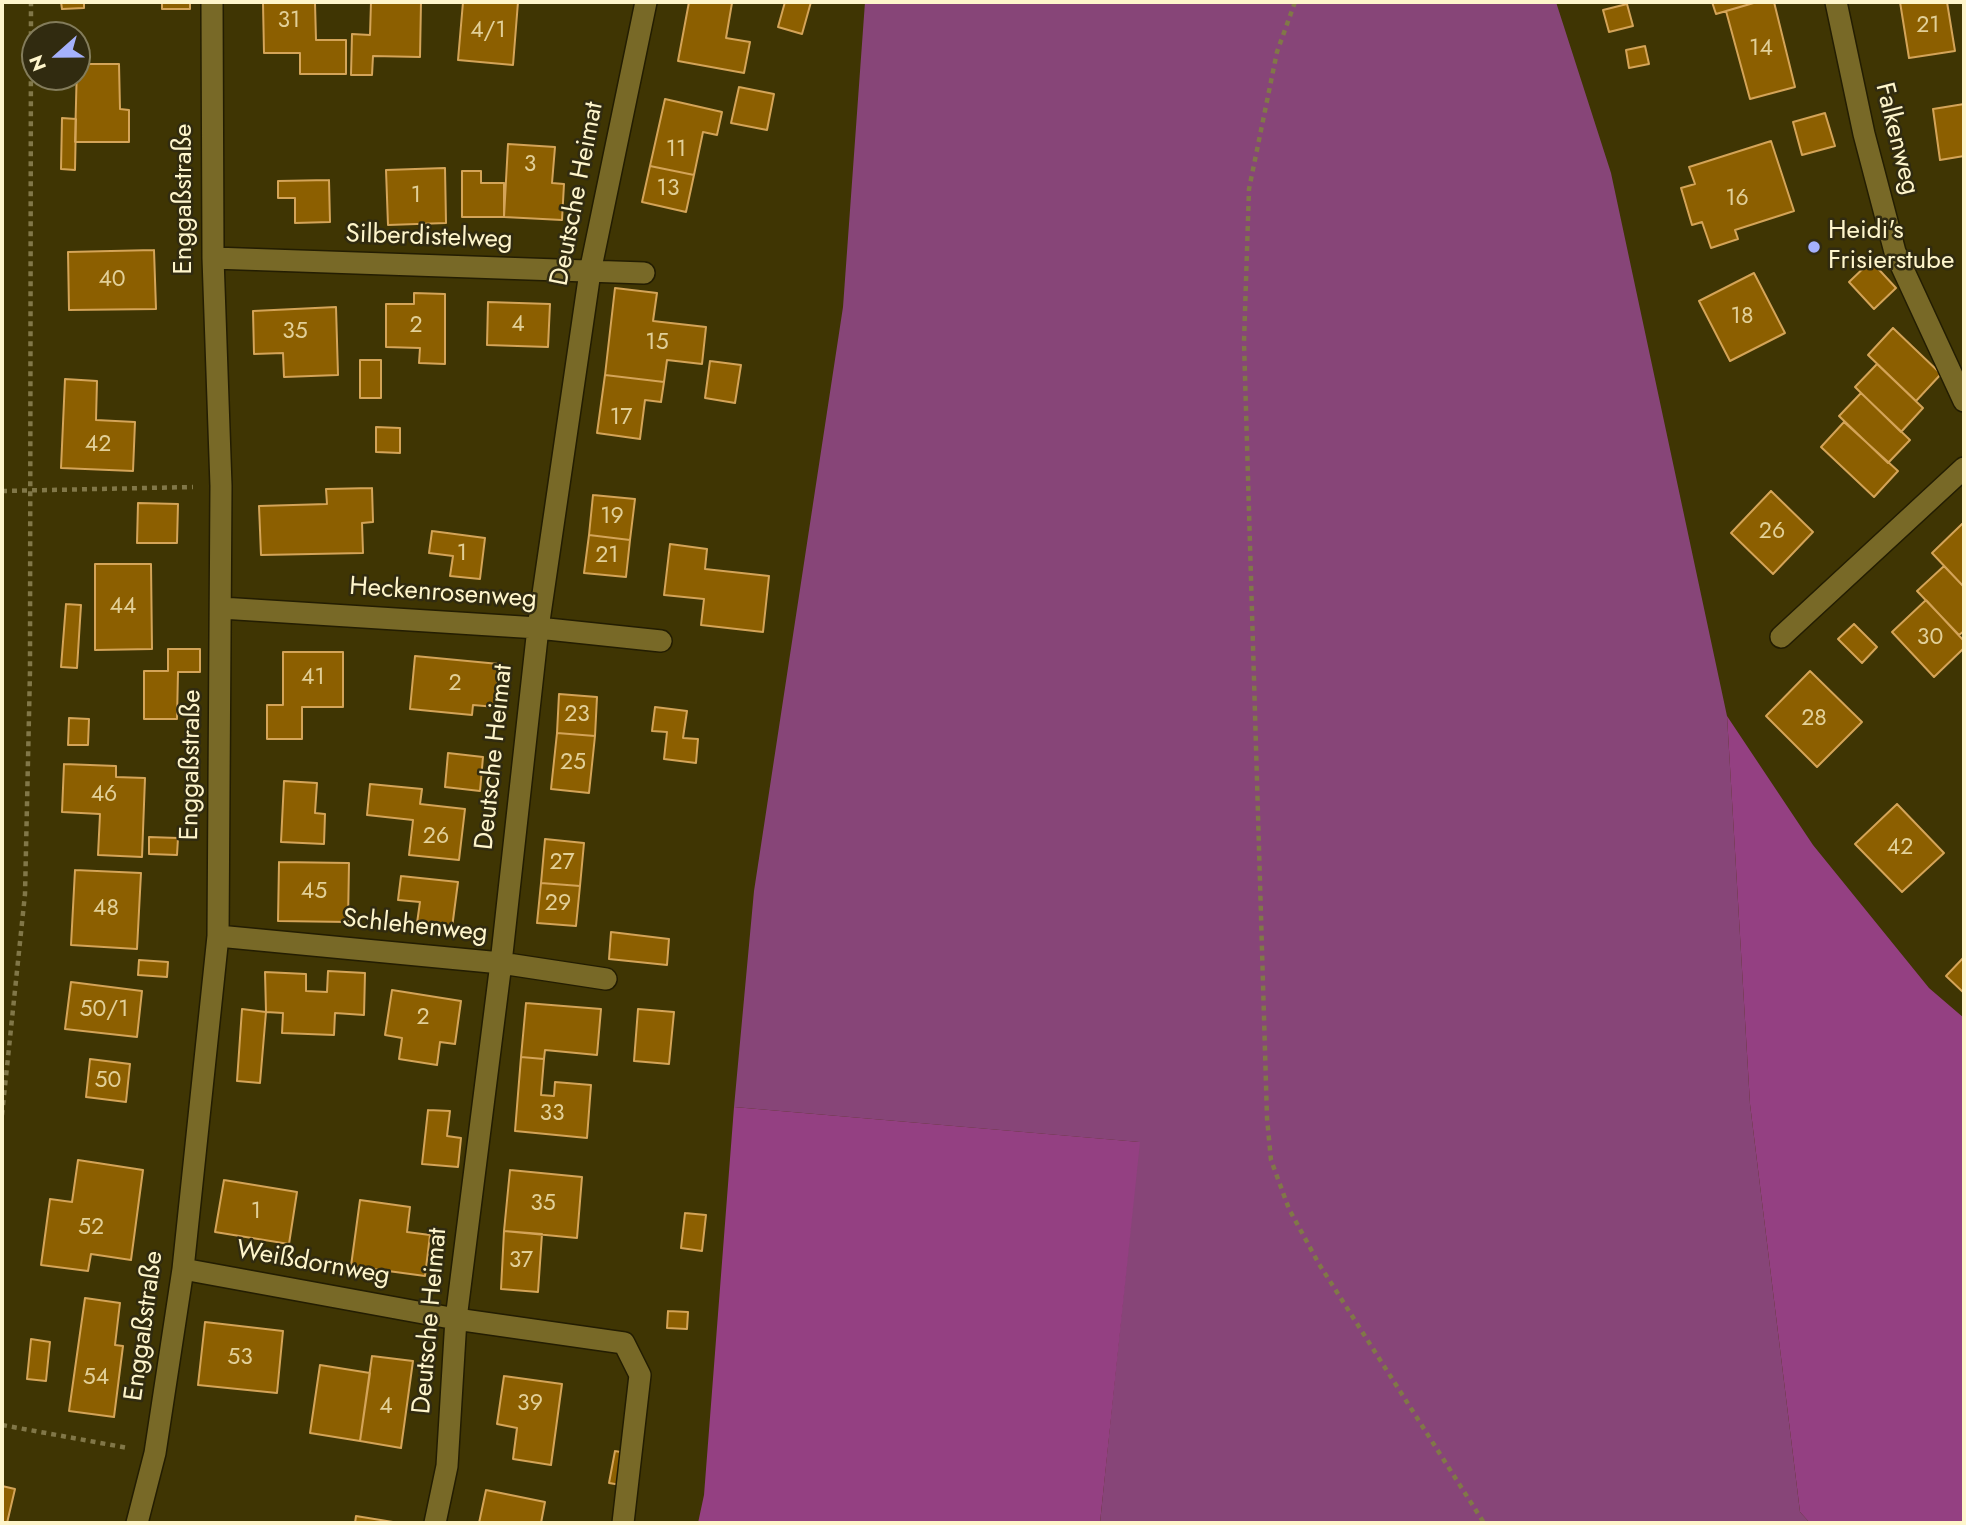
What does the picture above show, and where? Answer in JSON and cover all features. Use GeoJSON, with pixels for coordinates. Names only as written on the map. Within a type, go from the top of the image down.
{"type":"FeatureCollection","features":[{"type":"Feature","properties":{"kind":"street","name":"Enggaßstraße"},"geometry":{"type":"LineString","coordinates":[[137,1523],[155,1453],[183,1269],[218,936],[221,486],[213,258],[212,2]]}},
{"type":"Feature","properties":{"kind":"street","name":"Deutsche Heimat"},"geometry":{"type":"LineString","coordinates":[[435,1523],[447,1466],[456,1319],[501,963],[538,628],[590,272],[646,2]]}},
{"type":"Feature","properties":{"kind":"street","name":"Falkenweg"},"geometry":{"type":"LineString","coordinates":[[1836,2],[1864,134],[1895,252],[1964,401]]}},
{"type":"Feature","properties":{"kind":"street","name":"Silberdistelweg"},"geometry":{"type":"LineString","coordinates":[[213,258],[644,273]]}},
{"type":"Feature","properties":{"kind":"street"},"geometry":{"type":"LineString","coordinates":[[1781,637],[1964,468]]}},
{"type":"Feature","properties":{"kind":"street","name":"Heckenrosenweg"},"geometry":{"type":"LineString","coordinates":[[221,608],[538,628],[661,640]]}},
{"type":"Feature","properties":{"kind":"street","name":"Schlehenweg"},"geometry":{"type":"LineString","coordinates":[[218,936],[501,963],[606,979]]}},
{"type":"Feature","properties":{"kind":"street","name":"Weißdornweg"},"geometry":{"type":"LineString","coordinates":[[183,1269],[456,1319],[624,1343],[640,1375],[623,1523]]}},
{"type":"Feature","properties":{"kind":"path"},"geometry":{"type":"LineString","coordinates":[[2,1115],[25,894],[30,671],[31,2]]}},
{"type":"Feature","properties":{"kind":"path"},"geometry":{"type":"LineString","coordinates":[[1296,2],[1277,52],[1248,190],[1244,342],[1266,1104],[1271,1160],[1289,1209],[1319,1264],[1484,1523]]}},
{"type":"Feature","properties":{"kind":"path"},"geometry":{"type":"LineString","coordinates":[[2,491],[221,486]]}},
{"type":"Feature","properties":{"kind":"path"},"geometry":{"type":"LineString","coordinates":[[2,1425],[155,1453]]}},
{"type":"Feature","properties":{"kind":"shaded area"},"geometry":{"type":"Polygon","coordinates":[[[865,2],[1556,2],[1611,173],[1727,716],[1750,1104],[1800,1512],[1810,1523],[1100,1523],[1139,1142],[734,1107],[754,891],[843,307],[865,2]]]}},
{"type":"Feature","properties":{"kind":"shaded area"},"geometry":{"type":"Polygon","coordinates":[[[1727,716],[1813,845],[1929,988],[1964,1018],[1964,1523],[1810,1523],[1800,1512],[1750,1104],[1727,716]]]}},
{"type":"Feature","properties":{"kind":"shaded area"},"geometry":{"type":"Polygon","coordinates":[[[734,1107],[1140,1142],[1100,1523],[698,1523],[704,1495],[734,1107]]]}},
{"type":"Feature","properties":{"kind":"building"},"geometry":{"type":"Polygon","coordinates":[[[61,2],[84,2],[84,8],[62,9],[61,2]]]}},
{"type":"Feature","properties":{"kind":"building"},"geometry":{"type":"Polygon","coordinates":[[[162,2],[190,2],[190,9],[162,9],[162,2]]]}},
{"type":"Feature","properties":{"kind":"building"},"geometry":{"type":"Polygon","coordinates":[[[371,2],[421,2],[420,57],[373,56],[372,75],[351,75],[352,34],[370,35],[371,2]]]}},
{"type":"Feature","properties":{"kind":"building"},"geometry":{"type":"Polygon","coordinates":[[[463,2],[518,2],[513,65],[458,60],[463,2]]]}},
{"type":"Feature","properties":{"kind":"building"},"geometry":{"type":"Polygon","coordinates":[[[689,2],[732,3],[726,38],[750,42],[744,73],[678,61],[689,2]]]}},
{"type":"Feature","properties":{"kind":"building"},"geometry":{"type":"Polygon","coordinates":[[[785,2],[811,2],[802,34],[778,27],[785,2]]]}},
{"type":"Feature","properties":{"kind":"building"},"geometry":{"type":"Polygon","coordinates":[[[1712,2],[1757,2],[1716,14],[1712,2]]]}},
{"type":"Feature","properties":{"kind":"building"},"geometry":{"type":"Polygon","coordinates":[[[1757,2],[1774,2],[1795,87],[1750,99],[1726,11],[1757,2]]]}},
{"type":"Feature","properties":{"kind":"building"},"geometry":{"type":"Polygon","coordinates":[[[1900,2],[1947,2],[1955,51],[1909,58],[1900,2]]]}},
{"type":"Feature","properties":{"kind":"building"},"geometry":{"type":"Polygon","coordinates":[[[263,3],[315,3],[316,40],[346,40],[346,74],[300,74],[300,53],[264,53],[263,3]]]}},
{"type":"Feature","properties":{"kind":"building"},"geometry":{"type":"Polygon","coordinates":[[[1627,4],[1633,26],[1609,32],[1603,10],[1627,4]]]}},
{"type":"Feature","properties":{"kind":"building"},"geometry":{"type":"Polygon","coordinates":[[[1645,46],[1649,64],[1629,68],[1626,50],[1645,46]]]}},
{"type":"Feature","properties":{"kind":"building"},"geometry":{"type":"Polygon","coordinates":[[[91,64],[119,64],[120,109],[129,110],[129,142],[75,142],[76,91],[91,91],[91,64]]]}},
{"type":"Feature","properties":{"kind":"building"},"geometry":{"type":"Polygon","coordinates":[[[739,87],[774,94],[767,130],[731,123],[739,87]]]}},
{"type":"Feature","properties":{"kind":"building"},"geometry":{"type":"Polygon","coordinates":[[[665,99],[722,112],[717,135],[703,132],[694,175],[650,166],[665,99]]]}},
{"type":"Feature","properties":{"kind":"building"},"geometry":{"type":"Polygon","coordinates":[[[1964,104],[1964,156],[1940,160],[1933,109],[1964,104]]]}},
{"type":"Feature","properties":{"kind":"building"},"geometry":{"type":"Polygon","coordinates":[[[1825,113],[1835,146],[1802,155],[1793,122],[1825,113]]]}},
{"type":"Feature","properties":{"kind":"building"},"geometry":{"type":"Polygon","coordinates":[[[62,118],[76,119],[75,170],[61,169],[62,118]]]}},
{"type":"Feature","properties":{"kind":"building"},"geometry":{"type":"Polygon","coordinates":[[[1771,141],[1794,211],[1735,230],[1738,239],[1711,248],[1702,222],[1692,225],[1681,188],[1695,184],[1689,167],[1771,141]]]}},
{"type":"Feature","properties":{"kind":"building"},"geometry":{"type":"Polygon","coordinates":[[[508,144],[555,147],[552,183],[564,184],[562,220],[504,217],[508,144]]]}},
{"type":"Feature","properties":{"kind":"building"},"geometry":{"type":"Polygon","coordinates":[[[650,166],[694,175],[686,212],[642,202],[650,166]]]}},
{"type":"Feature","properties":{"kind":"building"},"geometry":{"type":"Polygon","coordinates":[[[445,168],[446,223],[388,225],[386,170],[445,168]]]}},
{"type":"Feature","properties":{"kind":"building"},"geometry":{"type":"Polygon","coordinates":[[[462,171],[481,171],[481,183],[504,183],[504,217],[462,217],[462,171]]]}},
{"type":"Feature","properties":{"kind":"building"},"geometry":{"type":"Polygon","coordinates":[[[329,180],[330,222],[295,223],[295,198],[278,198],[278,181],[329,180]]]}},
{"type":"Feature","properties":{"kind":"building"},"geometry":{"type":"Polygon","coordinates":[[[154,250],[156,309],[69,310],[68,252],[154,250]]]}},
{"type":"Feature","properties":{"kind":"building"},"geometry":{"type":"Polygon","coordinates":[[[1871,261],[1896,288],[1874,309],[1849,282],[1871,261]]]}},
{"type":"Feature","properties":{"kind":"building"},"geometry":{"type":"Polygon","coordinates":[[[1754,273],[1785,333],[1730,361],[1699,301],[1754,273]]]}},
{"type":"Feature","properties":{"kind":"building"},"geometry":{"type":"Polygon","coordinates":[[[615,288],[657,293],[653,321],[706,327],[702,364],[667,360],[664,382],[605,375],[615,288]]]}},
{"type":"Feature","properties":{"kind":"building"},"geometry":{"type":"Polygon","coordinates":[[[414,293],[445,294],[445,364],[419,363],[420,348],[386,347],[386,304],[414,304],[414,293]]]}},
{"type":"Feature","properties":{"kind":"building"},"geometry":{"type":"Polygon","coordinates":[[[488,302],[550,304],[548,347],[487,345],[488,302]]]}},
{"type":"Feature","properties":{"kind":"building"},"geometry":{"type":"Polygon","coordinates":[[[336,307],[338,375],[284,377],[283,353],[254,354],[253,311],[336,307]]]}},
{"type":"Feature","properties":{"kind":"building"},"geometry":{"type":"Polygon","coordinates":[[[1893,328],[1941,374],[1916,401],[1868,355],[1893,328]]]}},
{"type":"Feature","properties":{"kind":"building"},"geometry":{"type":"Polygon","coordinates":[[[360,360],[381,360],[381,398],[360,398],[360,360]]]}},
{"type":"Feature","properties":{"kind":"building"},"geometry":{"type":"Polygon","coordinates":[[[710,361],[741,365],[735,403],[705,398],[710,361]]]}},
{"type":"Feature","properties":{"kind":"building"},"geometry":{"type":"Polygon","coordinates":[[[1877,364],[1923,408],[1901,432],[1855,387],[1877,364]]]}},
{"type":"Feature","properties":{"kind":"building"},"geometry":{"type":"Polygon","coordinates":[[[605,375],[664,382],[661,402],[645,400],[640,439],[597,433],[605,375]]]}},
{"type":"Feature","properties":{"kind":"building"},"geometry":{"type":"Polygon","coordinates":[[[65,379],[97,381],[96,420],[135,422],[133,471],[61,468],[65,379]]]}},
{"type":"Feature","properties":{"kind":"building"},"geometry":{"type":"Polygon","coordinates":[[[1861,393],[1910,440],[1888,463],[1839,416],[1861,393]]]}},
{"type":"Feature","properties":{"kind":"building"},"geometry":{"type":"Polygon","coordinates":[[[1844,422],[1898,471],[1874,497],[1821,447],[1844,422]]]}},
{"type":"Feature","properties":{"kind":"building"},"geometry":{"type":"Polygon","coordinates":[[[376,427],[400,428],[400,453],[376,452],[376,427]]]}},
{"type":"Feature","properties":{"kind":"building"},"geometry":{"type":"Polygon","coordinates":[[[372,488],[373,522],[362,523],[363,553],[261,555],[259,506],[327,504],[326,489],[372,488]]]}},
{"type":"Feature","properties":{"kind":"building"},"geometry":{"type":"Polygon","coordinates":[[[1771,491],[1813,532],[1773,574],[1731,533],[1771,491]]]}},
{"type":"Feature","properties":{"kind":"building"},"geometry":{"type":"Polygon","coordinates":[[[593,495],[635,499],[630,540],[589,535],[593,495]]]}},
{"type":"Feature","properties":{"kind":"building"},"geometry":{"type":"Polygon","coordinates":[[[138,503],[178,504],[177,543],[137,543],[138,503]]]}},
{"type":"Feature","properties":{"kind":"building"},"geometry":{"type":"Polygon","coordinates":[[[1962,524],[1964,526],[1964,587],[1932,553],[1962,524]]]}},
{"type":"Feature","properties":{"kind":"building"},"geometry":{"type":"Polygon","coordinates":[[[432,531],[485,538],[480,579],[450,576],[453,556],[429,553],[432,531]]]}},
{"type":"Feature","properties":{"kind":"building"},"geometry":{"type":"Polygon","coordinates":[[[589,535],[630,540],[626,577],[584,573],[589,535]]]}},
{"type":"Feature","properties":{"kind":"building"},"geometry":{"type":"Polygon","coordinates":[[[670,544],[707,549],[705,569],[769,576],[763,632],[701,625],[704,599],[664,595],[670,544]]]}},
{"type":"Feature","properties":{"kind":"building"},"geometry":{"type":"Polygon","coordinates":[[[95,564],[151,564],[152,649],[95,650],[95,564]]]}},
{"type":"Feature","properties":{"kind":"building"},"geometry":{"type":"Polygon","coordinates":[[[1944,566],[1964,587],[1964,631],[1959,635],[1917,591],[1944,566]]]}},
{"type":"Feature","properties":{"kind":"building"},"geometry":{"type":"Polygon","coordinates":[[[1926,600],[1964,641],[1964,648],[1934,677],[1892,632],[1926,600]]]}},
{"type":"Feature","properties":{"kind":"building"},"geometry":{"type":"Polygon","coordinates":[[[66,604],[81,605],[77,668],[61,667],[66,604]]]}},
{"type":"Feature","properties":{"kind":"building"},"geometry":{"type":"Polygon","coordinates":[[[1854,624],[1877,647],[1862,663],[1838,639],[1854,624]]]}},
{"type":"Feature","properties":{"kind":"building"},"geometry":{"type":"Polygon","coordinates":[[[168,649],[200,649],[200,672],[178,672],[177,719],[144,719],[144,671],[168,671],[168,649]]]}},
{"type":"Feature","properties":{"kind":"building"},"geometry":{"type":"Polygon","coordinates":[[[283,652],[343,652],[343,707],[302,707],[302,739],[267,739],[267,705],[283,705],[283,652]]]}},
{"type":"Feature","properties":{"kind":"building"},"geometry":{"type":"Polygon","coordinates":[[[415,656],[499,664],[496,707],[473,705],[472,715],[410,709],[415,656]]]}},
{"type":"Feature","properties":{"kind":"building"},"geometry":{"type":"Polygon","coordinates":[[[1810,671],[1862,722],[1817,767],[1766,716],[1810,671]]]}},
{"type":"Feature","properties":{"kind":"building"},"geometry":{"type":"Polygon","coordinates":[[[559,694],[597,697],[595,736],[557,733],[559,694]]]}},
{"type":"Feature","properties":{"kind":"building"},"geometry":{"type":"Polygon","coordinates":[[[655,707],[687,711],[683,738],[698,739],[696,763],[664,759],[667,732],[652,731],[655,707]]]}},
{"type":"Feature","properties":{"kind":"building"},"geometry":{"type":"Polygon","coordinates":[[[69,718],[89,719],[88,745],[68,745],[69,718]]]}},
{"type":"Feature","properties":{"kind":"building"},"geometry":{"type":"Polygon","coordinates":[[[557,733],[595,736],[589,793],[551,789],[557,733]]]}},
{"type":"Feature","properties":{"kind":"building"},"geometry":{"type":"Polygon","coordinates":[[[448,753],[483,757],[480,791],[445,787],[448,753]]]}},
{"type":"Feature","properties":{"kind":"building"},"geometry":{"type":"Polygon","coordinates":[[[64,764],[116,766],[116,777],[145,778],[142,857],[98,855],[100,814],[62,812],[64,764]]]}},
{"type":"Feature","properties":{"kind":"building"},"geometry":{"type":"Polygon","coordinates":[[[284,781],[317,783],[315,813],[325,814],[324,844],[281,842],[284,781]]]}},
{"type":"Feature","properties":{"kind":"building"},"geometry":{"type":"Polygon","coordinates":[[[370,784],[422,789],[420,804],[465,809],[459,860],[409,855],[413,820],[367,815],[370,784]]]}},
{"type":"Feature","properties":{"kind":"building"},"geometry":{"type":"Polygon","coordinates":[[[1897,804],[1944,853],[1902,892],[1855,844],[1897,804]]]}},
{"type":"Feature","properties":{"kind":"building"},"geometry":{"type":"Polygon","coordinates":[[[149,837],[178,838],[177,855],[149,854],[149,837]]]}},
{"type":"Feature","properties":{"kind":"building"},"geometry":{"type":"Polygon","coordinates":[[[545,839],[584,843],[580,886],[541,883],[545,839]]]}},
{"type":"Feature","properties":{"kind":"building"},"geometry":{"type":"Polygon","coordinates":[[[279,862],[349,863],[348,922],[278,921],[279,862]]]}},
{"type":"Feature","properties":{"kind":"building"},"geometry":{"type":"Polygon","coordinates":[[[75,870],[141,873],[137,949],[71,945],[75,870]]]}},
{"type":"Feature","properties":{"kind":"building"},"geometry":{"type":"Polygon","coordinates":[[[401,876],[458,882],[452,928],[417,923],[420,902],[398,900],[401,876]]]}},
{"type":"Feature","properties":{"kind":"building"},"geometry":{"type":"Polygon","coordinates":[[[541,883],[580,886],[576,926],[537,923],[541,883]]]}},
{"type":"Feature","properties":{"kind":"building"},"geometry":{"type":"Polygon","coordinates":[[[611,932],[669,939],[667,965],[609,959],[611,932]]]}},
{"type":"Feature","properties":{"kind":"building"},"geometry":{"type":"Polygon","coordinates":[[[1964,957],[1964,993],[1946,976],[1964,957]]]}},
{"type":"Feature","properties":{"kind":"building"},"geometry":{"type":"Polygon","coordinates":[[[139,960],[168,962],[167,977],[138,975],[139,960]]]}},
{"type":"Feature","properties":{"kind":"building"},"geometry":{"type":"Polygon","coordinates":[[[328,971],[365,973],[364,1015],[335,1013],[334,1035],[282,1033],[283,1013],[266,1012],[265,972],[306,974],[306,991],[327,992],[328,971]]]}},
{"type":"Feature","properties":{"kind":"building"},"geometry":{"type":"Polygon","coordinates":[[[71,982],[142,991],[137,1037],[65,1029],[71,982]]]}},
{"type":"Feature","properties":{"kind":"building"},"geometry":{"type":"Polygon","coordinates":[[[392,990],[461,1001],[455,1044],[440,1042],[437,1065],[399,1059],[402,1038],[385,1035],[392,990]]]}},
{"type":"Feature","properties":{"kind":"building"},"geometry":{"type":"Polygon","coordinates":[[[526,1003],[601,1009],[597,1055],[545,1050],[544,1059],[521,1057],[526,1003]]]}},
{"type":"Feature","properties":{"kind":"building"},"geometry":{"type":"Polygon","coordinates":[[[242,1009],[266,1012],[260,1083],[237,1081],[242,1009]]]}},
{"type":"Feature","properties":{"kind":"building"},"geometry":{"type":"Polygon","coordinates":[[[638,1009],[674,1012],[669,1064],[634,1061],[638,1009]]]}},
{"type":"Feature","properties":{"kind":"building"},"geometry":{"type":"Polygon","coordinates":[[[521,1057],[544,1059],[541,1095],[554,1096],[555,1082],[591,1085],[587,1138],[515,1131],[521,1057]]]}},
{"type":"Feature","properties":{"kind":"building"},"geometry":{"type":"Polygon","coordinates":[[[90,1059],[130,1064],[126,1102],[86,1097],[90,1059]]]}},
{"type":"Feature","properties":{"kind":"building"},"geometry":{"type":"Polygon","coordinates":[[[428,1110],[450,1111],[447,1136],[461,1138],[458,1167],[422,1164],[428,1110]]]}},
{"type":"Feature","properties":{"kind":"building"},"geometry":{"type":"Polygon","coordinates":[[[78,1160],[143,1170],[131,1260],[91,1254],[88,1271],[41,1265],[50,1199],[72,1202],[78,1160]]]}},
{"type":"Feature","properties":{"kind":"building"},"geometry":{"type":"Polygon","coordinates":[[[510,1170],[582,1177],[577,1238],[504,1231],[510,1170]]]}},
{"type":"Feature","properties":{"kind":"building"},"geometry":{"type":"Polygon","coordinates":[[[224,1180],[297,1192],[289,1244],[215,1232],[224,1180]]]}},
{"type":"Feature","properties":{"kind":"building"},"geometry":{"type":"Polygon","coordinates":[[[360,1200],[410,1207],[407,1232],[430,1235],[425,1276],[351,1266],[360,1200]]]}},
{"type":"Feature","properties":{"kind":"building"},"geometry":{"type":"Polygon","coordinates":[[[685,1213],[706,1215],[702,1251],[681,1248],[685,1213]]]}},
{"type":"Feature","properties":{"kind":"building"},"geometry":{"type":"Polygon","coordinates":[[[504,1231],[542,1234],[538,1292],[501,1289],[504,1231]]]}},
{"type":"Feature","properties":{"kind":"building"},"geometry":{"type":"Polygon","coordinates":[[[85,1298],[120,1303],[115,1345],[123,1346],[114,1417],[69,1411],[85,1298]]]}},
{"type":"Feature","properties":{"kind":"building"},"geometry":{"type":"Polygon","coordinates":[[[668,1311],[688,1312],[687,1329],[667,1328],[668,1311]]]}},
{"type":"Feature","properties":{"kind":"building"},"geometry":{"type":"Polygon","coordinates":[[[205,1322],[283,1331],[277,1393],[198,1385],[205,1322]]]}},
{"type":"Feature","properties":{"kind":"building"},"geometry":{"type":"Polygon","coordinates":[[[31,1339],[50,1342],[46,1381],[27,1379],[31,1339]]]}},
{"type":"Feature","properties":{"kind":"building"},"geometry":{"type":"Polygon","coordinates":[[[372,1356],[413,1361],[401,1448],[360,1441],[372,1356]]]}},
{"type":"Feature","properties":{"kind":"building"},"geometry":{"type":"Polygon","coordinates":[[[320,1365],[370,1373],[360,1441],[310,1433],[320,1365]]]}},
{"type":"Feature","properties":{"kind":"building"},"geometry":{"type":"Polygon","coordinates":[[[504,1376],[562,1384],[551,1465],[513,1459],[517,1428],[497,1424],[504,1376]]]}},
{"type":"Feature","properties":{"kind":"building"},"geometry":{"type":"Polygon","coordinates":[[[615,1451],[626,1453],[621,1485],[609,1483],[615,1451]]]}},
{"type":"Feature","properties":{"kind":"building"},"geometry":{"type":"Polygon","coordinates":[[[2,1486],[15,1489],[7,1523],[2,1523],[2,1486]]]}},
{"type":"Feature","properties":{"kind":"building"},"geometry":{"type":"Polygon","coordinates":[[[486,1490],[545,1502],[541,1523],[479,1523],[486,1490]]]}},
{"type":"Feature","properties":{"kind":"building"},"geometry":{"type":"Polygon","coordinates":[[[356,1516],[399,1523],[355,1523],[356,1516]]]}},
{"type":"Feature","properties":{"kind":"place","name":"Heidi's Frisierstube"},"geometry":{"type":"Point","coordinates":[1814,247]}}]}
